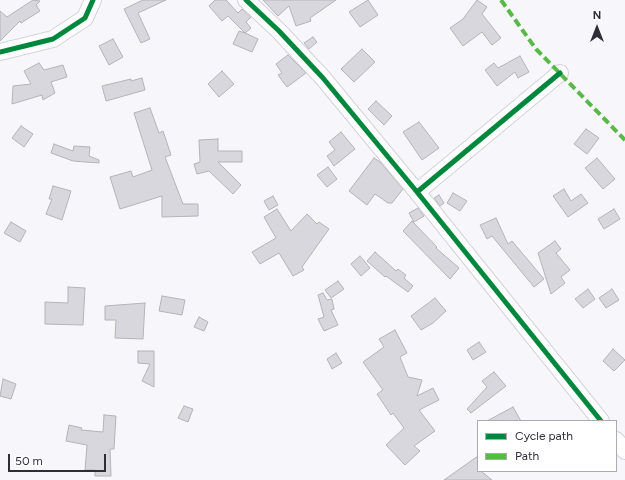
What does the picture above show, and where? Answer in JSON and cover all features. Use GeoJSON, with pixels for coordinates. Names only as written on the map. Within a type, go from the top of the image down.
{"type":"FeatureCollection","features":[{"type":"Feature","properties":{"kind":"street"},"geometry":{"type":"LineString","coordinates":[[0,52],[53,39],[85,18],[93,0]]}},
{"type":"Feature","properties":{"kind":"street"},"geometry":{"type":"LineString","coordinates":[[246,0],[280,31],[323,78],[417,192],[600,420]]}},
{"type":"Feature","properties":{"kind":"street"},"geometry":{"type":"LineString","coordinates":[[417,192],[560,73]]}},
{"type":"Feature","properties":{"kind":"street"},"geometry":{"type":"LineString","coordinates":[[617,441],[625,451]]}},
{"type":"Feature","properties":{"kind":"building"},"geometry":{"type":"Polygon","coordinates":[[[33,0],[40,1],[36,5],[40,11],[21,23],[20,21],[0,41],[0,11],[7,17],[33,0]]]}},
{"type":"Feature","properties":{"kind":"building"},"geometry":{"type":"Polygon","coordinates":[[[143,0],[166,0],[138,13],[150,39],[141,43],[124,9],[143,0]]]}},
{"type":"Feature","properties":{"kind":"building"},"geometry":{"type":"Polygon","coordinates":[[[215,0],[226,0],[238,13],[242,9],[251,17],[246,22],[251,28],[245,33],[228,16],[222,21],[209,6],[215,0]]]}},
{"type":"Feature","properties":{"kind":"building"},"geometry":{"type":"Polygon","coordinates":[[[263,0],[336,0],[310,18],[311,21],[296,26],[289,6],[278,16],[263,0]]]}},
{"type":"Feature","properties":{"kind":"building"},"geometry":{"type":"Polygon","coordinates":[[[368,0],[378,15],[360,27],[349,12],[368,0]]]}},
{"type":"Feature","properties":{"kind":"building"},"geometry":{"type":"Polygon","coordinates":[[[477,0],[487,7],[482,14],[501,38],[492,45],[482,32],[463,46],[450,28],[463,19],[477,0]]]}},
{"type":"Feature","properties":{"kind":"building"},"geometry":{"type":"Polygon","coordinates":[[[239,31],[258,39],[252,52],[233,44],[239,31]]]}},
{"type":"Feature","properties":{"kind":"building"},"geometry":{"type":"Polygon","coordinates":[[[313,37],[317,42],[309,49],[304,43],[313,37]]]}},
{"type":"Feature","properties":{"kind":"building"},"geometry":{"type":"Polygon","coordinates":[[[113,39],[123,57],[109,65],[99,46],[113,39]]]}},
{"type":"Feature","properties":{"kind":"building"},"geometry":{"type":"Polygon","coordinates":[[[362,49],[375,62],[354,82],[341,69],[362,49]]]}},
{"type":"Feature","properties":{"kind":"building"},"geometry":{"type":"Polygon","coordinates":[[[288,55],[306,73],[287,87],[278,75],[282,73],[276,64],[288,55]]]}},
{"type":"Feature","properties":{"kind":"building"},"geometry":{"type":"Polygon","coordinates":[[[520,56],[529,72],[518,78],[515,72],[497,86],[485,70],[494,63],[498,68],[520,56]]]}},
{"type":"Feature","properties":{"kind":"building"},"geometry":{"type":"Polygon","coordinates":[[[39,63],[44,70],[63,65],[67,77],[51,82],[55,93],[43,100],[42,95],[12,104],[13,86],[31,84],[24,71],[39,63]]]}},
{"type":"Feature","properties":{"kind":"building"},"geometry":{"type":"Polygon","coordinates":[[[222,71],[234,84],[219,97],[208,84],[222,71]]]}},
{"type":"Feature","properties":{"kind":"building"},"geometry":{"type":"Polygon","coordinates":[[[142,78],[145,90],[106,101],[102,86],[142,78]]]}},
{"type":"Feature","properties":{"kind":"building"},"geometry":{"type":"Polygon","coordinates":[[[376,101],[392,116],[384,125],[368,109],[376,101]]]}},
{"type":"Feature","properties":{"kind":"building"},"geometry":{"type":"Polygon","coordinates":[[[150,108],[159,133],[163,131],[171,155],[165,157],[183,204],[198,204],[198,216],[162,217],[162,196],[120,209],[110,177],[131,171],[133,177],[152,170],[134,113],[150,108]]]}},
{"type":"Feature","properties":{"kind":"building"},"geometry":{"type":"Polygon","coordinates":[[[419,122],[439,148],[422,160],[403,132],[419,122]]]}},
{"type":"Feature","properties":{"kind":"building"},"geometry":{"type":"Polygon","coordinates":[[[21,126],[33,134],[24,147],[12,138],[21,126]]]}},
{"type":"Feature","properties":{"kind":"building"},"geometry":{"type":"Polygon","coordinates":[[[586,129],[599,138],[587,154],[574,144],[586,129]]]}},
{"type":"Feature","properties":{"kind":"building"},"geometry":{"type":"Polygon","coordinates":[[[341,132],[355,149],[334,166],[327,156],[335,150],[329,142],[341,132]]]}},
{"type":"Feature","properties":{"kind":"building"},"geometry":{"type":"Polygon","coordinates":[[[218,139],[218,151],[242,151],[242,162],[218,162],[241,185],[233,194],[209,171],[197,174],[194,164],[200,162],[199,140],[218,139]]]}},
{"type":"Feature","properties":{"kind":"building"},"geometry":{"type":"Polygon","coordinates":[[[54,144],[73,151],[74,146],[90,147],[89,156],[99,160],[99,163],[73,161],[51,153],[54,144]]]}},
{"type":"Feature","properties":{"kind":"building"},"geometry":{"type":"Polygon","coordinates":[[[374,158],[380,162],[403,189],[392,203],[388,203],[375,194],[367,205],[349,191],[374,158]]]}},
{"type":"Feature","properties":{"kind":"building"},"geometry":{"type":"Polygon","coordinates":[[[597,158],[615,179],[603,189],[585,168],[597,158]]]}},
{"type":"Feature","properties":{"kind":"building"},"geometry":{"type":"Polygon","coordinates":[[[328,167],[337,179],[327,187],[317,175],[328,167]]]}},
{"type":"Feature","properties":{"kind":"building"},"geometry":{"type":"Polygon","coordinates":[[[53,186],[71,191],[62,220],[46,214],[52,199],[49,199],[53,186]]]}},
{"type":"Feature","properties":{"kind":"building"},"geometry":{"type":"Polygon","coordinates":[[[564,189],[571,201],[581,194],[588,203],[568,217],[553,196],[564,189]]]}},
{"type":"Feature","properties":{"kind":"building"},"geometry":{"type":"Polygon","coordinates":[[[453,193],[467,201],[460,211],[447,203],[453,193]]]}},
{"type":"Feature","properties":{"kind":"building"},"geometry":{"type":"Polygon","coordinates":[[[439,195],[444,203],[440,206],[434,198],[439,195]]]}},
{"type":"Feature","properties":{"kind":"building"},"geometry":{"type":"Polygon","coordinates":[[[273,196],[278,205],[269,210],[264,201],[273,196]]]}},
{"type":"Feature","properties":{"kind":"building"},"geometry":{"type":"Polygon","coordinates":[[[418,208],[424,216],[414,222],[409,213],[418,208]]]}},
{"type":"Feature","properties":{"kind":"building"},"geometry":{"type":"Polygon","coordinates":[[[277,209],[291,231],[307,214],[317,224],[319,222],[329,229],[302,267],[304,270],[293,276],[279,253],[260,264],[252,252],[276,238],[264,217],[277,209]]]}},
{"type":"Feature","properties":{"kind":"building"},"geometry":{"type":"Polygon","coordinates":[[[614,209],[620,219],[604,229],[598,219],[614,209]]]}},
{"type":"Feature","properties":{"kind":"building"},"geometry":{"type":"Polygon","coordinates":[[[496,218],[508,244],[512,241],[544,279],[534,287],[492,236],[487,239],[480,225],[496,218]]]}},
{"type":"Feature","properties":{"kind":"building"},"geometry":{"type":"Polygon","coordinates":[[[412,221],[437,247],[436,248],[459,268],[450,279],[403,231],[412,221]]]}},
{"type":"Feature","properties":{"kind":"building"},"geometry":{"type":"Polygon","coordinates":[[[11,222],[26,231],[20,242],[4,233],[11,222]]]}},
{"type":"Feature","properties":{"kind":"building"},"geometry":{"type":"Polygon","coordinates":[[[555,241],[561,249],[556,253],[570,270],[561,277],[565,283],[551,294],[538,253],[555,241]]]}},
{"type":"Feature","properties":{"kind":"building"},"geometry":{"type":"Polygon","coordinates":[[[375,252],[396,271],[398,269],[406,275],[404,278],[413,286],[408,292],[386,276],[385,277],[367,261],[375,252]]]}},
{"type":"Feature","properties":{"kind":"building"},"geometry":{"type":"Polygon","coordinates":[[[360,256],[370,268],[361,276],[351,264],[360,256]]]}},
{"type":"Feature","properties":{"kind":"building"},"geometry":{"type":"Polygon","coordinates":[[[338,281],[344,289],[331,298],[325,290],[338,281]]]}},
{"type":"Feature","properties":{"kind":"building"},"geometry":{"type":"Polygon","coordinates":[[[68,287],[85,288],[83,325],[45,324],[45,302],[68,303],[68,287]]]}},
{"type":"Feature","properties":{"kind":"building"},"geometry":{"type":"Polygon","coordinates":[[[588,289],[595,299],[583,308],[575,299],[588,289]]]}},
{"type":"Feature","properties":{"kind":"building"},"geometry":{"type":"Polygon","coordinates":[[[612,289],[619,300],[606,308],[599,298],[612,289]]]}},
{"type":"Feature","properties":{"kind":"building"},"geometry":{"type":"Polygon","coordinates":[[[323,293],[327,300],[332,299],[334,309],[331,310],[338,325],[324,331],[318,319],[324,317],[318,295],[323,293]]]}},
{"type":"Feature","properties":{"kind":"building"},"geometry":{"type":"Polygon","coordinates":[[[162,296],[185,300],[182,315],[159,311],[162,296]]]}},
{"type":"Feature","properties":{"kind":"building"},"geometry":{"type":"Polygon","coordinates":[[[435,298],[446,311],[433,323],[421,330],[411,316],[435,298]]]}},
{"type":"Feature","properties":{"kind":"building"},"geometry":{"type":"Polygon","coordinates":[[[145,303],[143,339],[115,338],[116,320],[105,320],[105,306],[145,303]]]}},
{"type":"Feature","properties":{"kind":"building"},"geometry":{"type":"Polygon","coordinates":[[[199,317],[208,322],[204,331],[194,327],[199,317]]]}},
{"type":"Feature","properties":{"kind":"building"},"geometry":{"type":"Polygon","coordinates":[[[395,330],[407,353],[400,357],[408,377],[422,380],[417,396],[433,388],[439,400],[419,410],[435,431],[414,446],[420,451],[405,465],[386,445],[404,428],[393,413],[391,415],[377,394],[383,390],[363,362],[384,347],[379,339],[395,330]]]}},
{"type":"Feature","properties":{"kind":"building"},"geometry":{"type":"Polygon","coordinates":[[[479,342],[486,352],[473,360],[467,350],[479,342]]]}},
{"type":"Feature","properties":{"kind":"building"},"geometry":{"type":"Polygon","coordinates":[[[613,349],[625,360],[614,371],[603,361],[613,349]]]}},
{"type":"Feature","properties":{"kind":"building"},"geometry":{"type":"Polygon","coordinates":[[[138,351],[154,351],[154,387],[142,381],[150,364],[138,363],[138,351]]]}},
{"type":"Feature","properties":{"kind":"building"},"geometry":{"type":"Polygon","coordinates":[[[336,353],[342,363],[332,369],[327,359],[336,353]]]}},
{"type":"Feature","properties":{"kind":"building"},"geometry":{"type":"Polygon","coordinates":[[[494,372],[506,386],[471,413],[467,409],[487,387],[482,381],[494,372]]]}},
{"type":"Feature","properties":{"kind":"building"},"geometry":{"type":"Polygon","coordinates":[[[3,379],[16,384],[11,399],[0,396],[3,379]]]}},
{"type":"Feature","properties":{"kind":"building"},"geometry":{"type":"Polygon","coordinates":[[[184,406],[193,409],[188,422],[178,418],[184,406]]]}},
{"type":"Feature","properties":{"kind":"building"},"geometry":{"type":"Polygon","coordinates":[[[513,407],[520,420],[489,420],[513,407]]]}},
{"type":"Feature","properties":{"kind":"building"},"geometry":{"type":"Polygon","coordinates":[[[104,415],[116,416],[114,449],[110,449],[111,476],[95,476],[95,470],[85,470],[87,445],[66,441],[69,425],[82,428],[81,430],[103,432],[104,415]]]}},
{"type":"Feature","properties":{"kind":"building"},"geometry":{"type":"Polygon","coordinates":[[[477,457],[477,472],[482,472],[492,480],[444,480],[477,457]]]}},
{"type":"Feature","properties":{"kind":"marked path"},"geometry":{"type":"LineString","coordinates":[[501,0],[536,49],[625,140]]}},
{"type":"Feature","properties":{"kind":"cycle path"},"geometry":{"type":"LineString","coordinates":[[0,52],[53,39],[85,18],[93,0]]}},
{"type":"Feature","properties":{"kind":"cycle path"},"geometry":{"type":"LineString","coordinates":[[246,0],[279,31],[323,78],[417,192],[600,420]]}},
{"type":"Feature","properties":{"kind":"cycle path"},"geometry":{"type":"LineString","coordinates":[[417,192],[560,73]]}}]}
